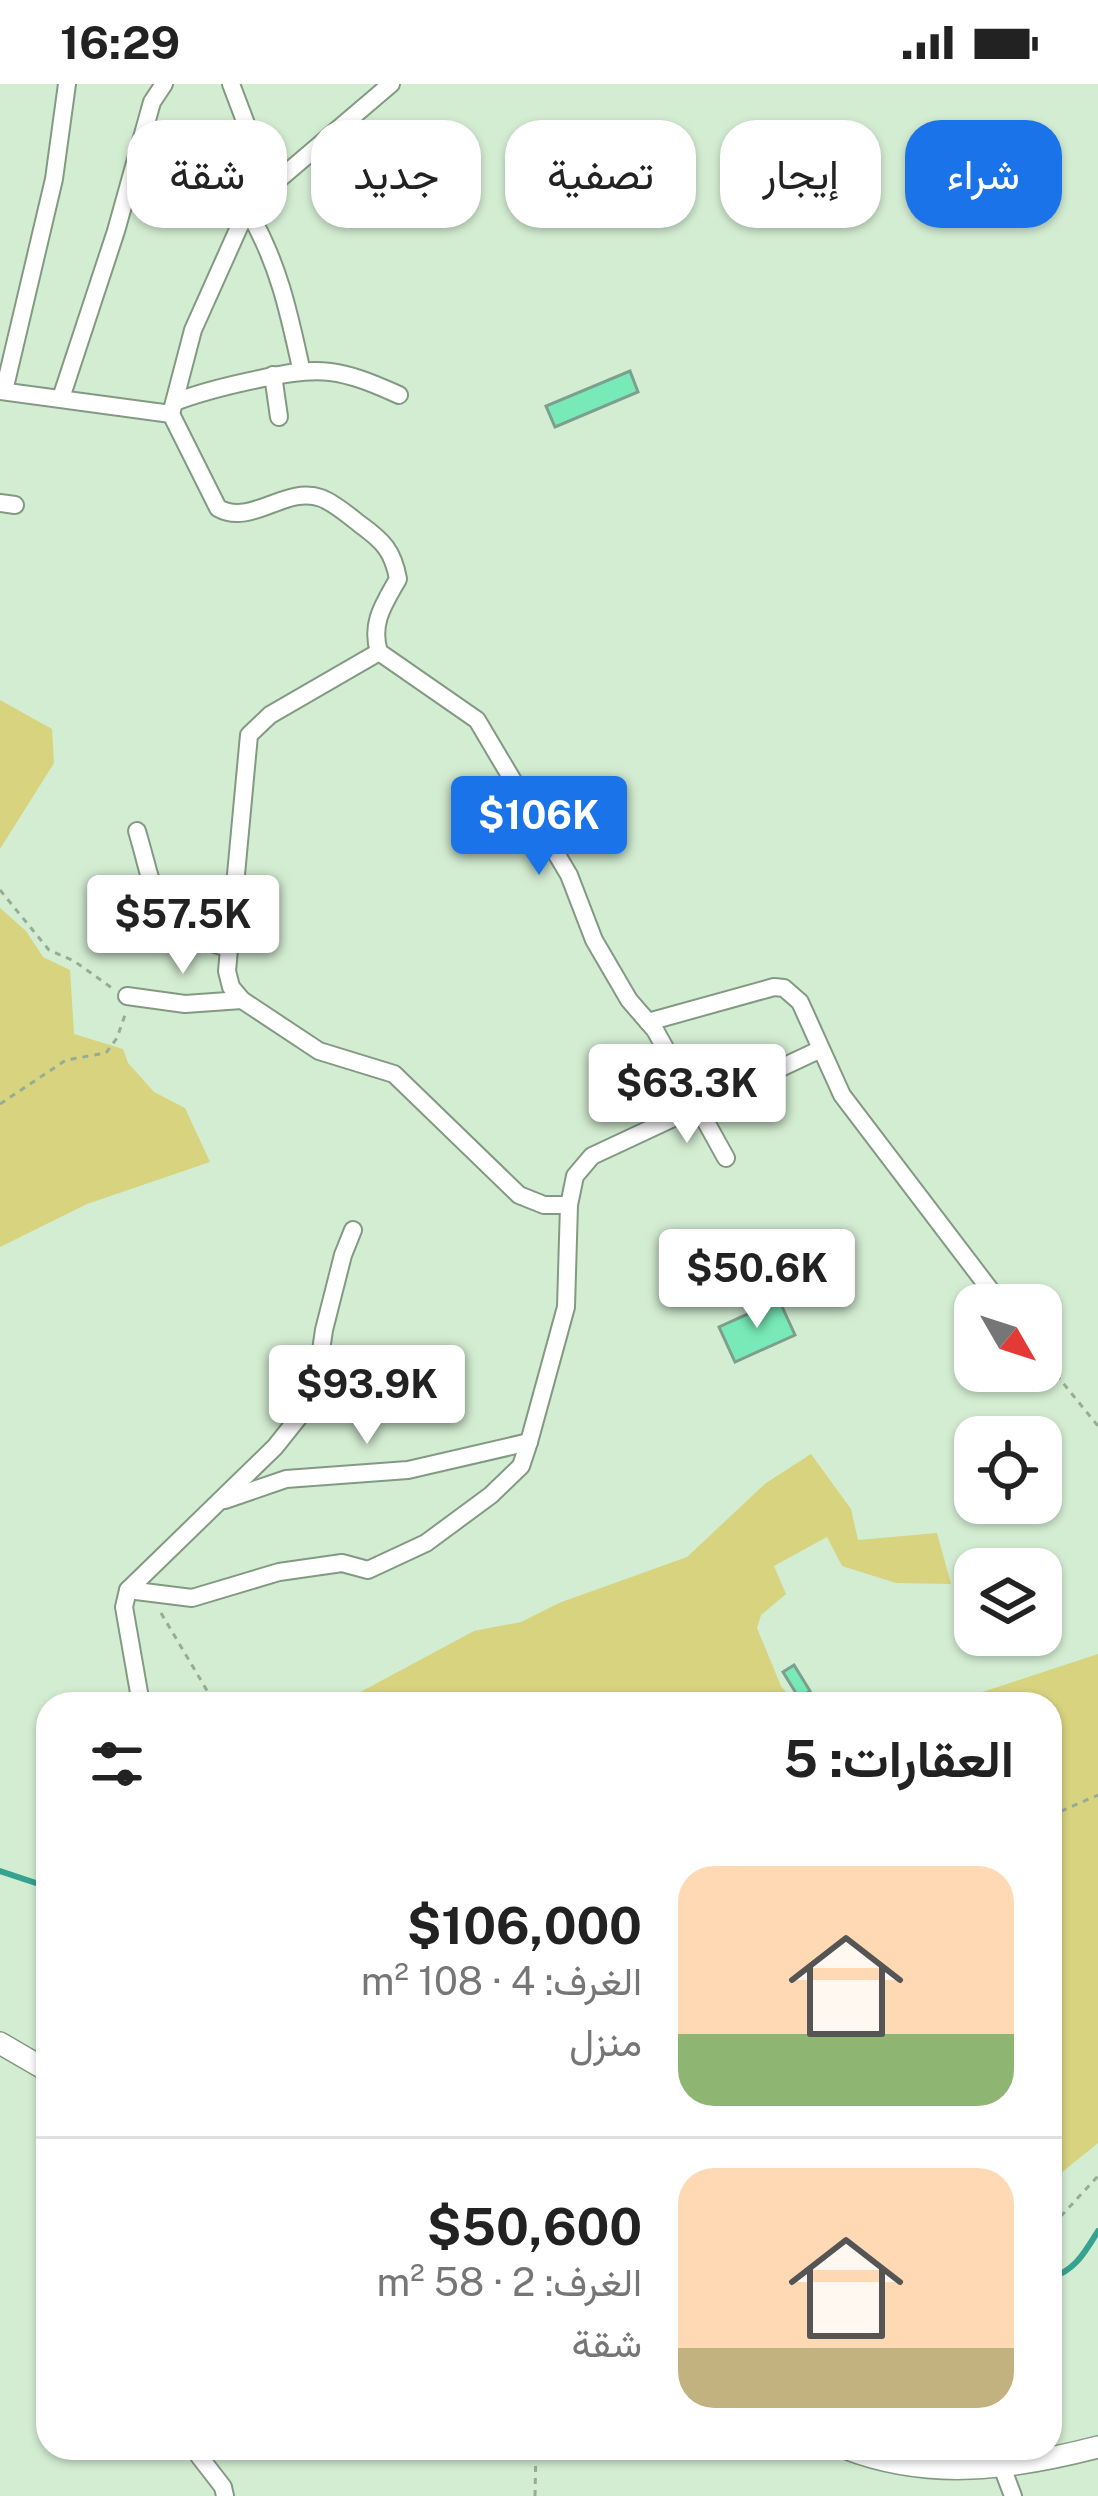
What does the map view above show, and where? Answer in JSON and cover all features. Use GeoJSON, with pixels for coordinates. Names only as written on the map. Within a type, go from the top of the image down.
{"type":"FeatureCollection","features":[{"type":"Feature","properties":{"kind":"street"},"geometry":{"type":"LineString","coordinates":[[68,84],[54,179],[2,391],[173,408],[214,387],[301,368],[332,370],[399,395]]}},
{"type":"Feature","properties":{"kind":"street"},"geometry":{"type":"LineString","coordinates":[[62,398],[110,253],[152,102],[164,84]]}},
{"type":"Feature","properties":{"kind":"street"},"geometry":{"type":"LineString","coordinates":[[230,84],[244,120]]}},
{"type":"Feature","properties":{"kind":"street"},"geometry":{"type":"LineString","coordinates":[[287,173],[391,84]]}},
{"type":"Feature","properties":{"kind":"street"},"geometry":{"type":"LineString","coordinates":[[241,228],[194,330],[173,408],[218,508],[229,514],[244,513],[309,495],[325,499],[386,543],[398,579],[377,619],[374,634],[379,652],[477,720],[568,875],[593,940],[628,1000],[648,1022],[726,1158]]}},
{"type":"Feature","properties":{"kind":"street"},"geometry":{"type":"LineString","coordinates":[[258,228],[283,287],[301,368]]}},
{"type":"Feature","properties":{"kind":"street"},"geometry":{"type":"LineString","coordinates":[[273,375],[279,417]]}},
{"type":"Feature","properties":{"kind":"street"},"geometry":{"type":"LineString","coordinates":[[379,652],[270,715],[249,736],[230,948],[231,987],[242,1000],[319,1051],[394,1074],[519,1196],[544,1205],[569,1205]]}},
{"type":"Feature","properties":{"kind":"street"},"geometry":{"type":"LineString","coordinates":[[137,832],[170,922],[185,934],[230,948]]}},
{"type":"Feature","properties":{"kind":"street"},"geometry":{"type":"LineString","coordinates":[[648,1022],[784,988],[800,1002],[842,1095],[986,1284]]}},
{"type":"Feature","properties":{"kind":"street"},"geometry":{"type":"LineString","coordinates":[[127,996],[185,1004],[242,1000]]}},
{"type":"Feature","properties":{"kind":"street"},"geometry":{"type":"LineString","coordinates":[[128,1590],[192,1598],[316,1566],[342,1563],[368,1570],[426,1543],[491,1495],[521,1466],[566,1306],[569,1205],[575,1176],[592,1156],[819,1050]]}},
{"type":"Feature","properties":{"kind":"street"},"geometry":{"type":"LineString","coordinates":[[139,1692],[124,1607],[128,1590],[275,1447],[314,1398],[324,1330],[353,1230]]}},
{"type":"Feature","properties":{"kind":"street"},"geometry":{"type":"LineString","coordinates":[[219,1501],[286,1479],[407,1470],[529,1442]]}},
{"type":"Feature","properties":{"kind":"street"},"geometry":{"type":"LineString","coordinates":[[0,2043],[36,2064]]}},
{"type":"Feature","properties":{"kind":"street"},"geometry":{"type":"LineString","coordinates":[[1062,2454],[1098,2447]]}},
{"type":"Feature","properties":{"kind":"street"},"geometry":{"type":"LineString","coordinates":[[202,2460],[225,2496]]}},
{"type":"Feature","properties":{"kind":"street"},"geometry":{"type":"LineString","coordinates":[[885,2460],[940,2471],[1036,2460]]}},
{"type":"Feature","properties":{"kind":"street"},"geometry":{"type":"LineString","coordinates":[[1002,2467],[1012,2496]]}},
{"type":"Feature","properties":{"kind":"path"},"geometry":{"type":"LineString","coordinates":[[0,890],[49,950],[127,996],[123,1026],[106,1053],[66,1060],[0,1104]]}},
{"type":"Feature","properties":{"kind":"path"},"geometry":{"type":"LineString","coordinates":[[1062,1382],[1098,1426]]}},
{"type":"Feature","properties":{"kind":"path"},"geometry":{"type":"LineString","coordinates":[[152,1595],[208,1692]]}},
{"type":"Feature","properties":{"kind":"path"},"geometry":{"type":"LineString","coordinates":[[1062,1811],[1098,1795]]}},
{"type":"Feature","properties":{"kind":"path"},"geometry":{"type":"LineString","coordinates":[[1062,2215],[1098,2176]]}},
{"type":"Feature","properties":{"kind":"path"},"geometry":{"type":"LineString","coordinates":[[535,2496],[536,2460]]}},
{"type":"Feature","properties":{"kind":"shaded area"},"geometry":{"type":"Polygon","coordinates":[[[0,700],[52,729],[54,763],[0,849],[0,700]]]}},
{"type":"Feature","properties":{"kind":"shaded area"},"geometry":{"type":"Polygon","coordinates":[[[0,908],[26,931],[43,957],[70,970],[74,1034],[123,1049],[128,1063],[154,1092],[185,1108],[210,1162],[87,1204],[0,1247],[0,908]]]}},
{"type":"Feature","properties":{"kind":"shaded area"},"geometry":{"type":"Polygon","coordinates":[[[811,1454],[851,1509],[858,1540],[937,1533],[951,1584],[896,1583],[842,1566],[827,1537],[774,1566],[786,1594],[761,1615],[757,1628],[786,1692],[360,1692],[474,1631],[521,1622],[559,1603],[687,1557],[766,1483],[811,1454]]]}},
{"type":"Feature","properties":{"kind":"shaded area"},"geometry":{"type":"Polygon","coordinates":[[[1098,1654],[1098,2143],[1062,2172],[1062,1692],[982,1692],[1098,1654]]]}},
{"type":"Feature","properties":{"kind":"building"},"geometry":{"type":"Polygon","coordinates":[[[630,371],[638,392],[555,427],[546,406],[630,371]]]}},
{"type":"Feature","properties":{"kind":"building"},"geometry":{"type":"Polygon","coordinates":[[[779,1300],[795,1335],[735,1362],[719,1327],[779,1300]]]}},
{"type":"Feature","properties":{"kind":"building"},"geometry":{"type":"Polygon","coordinates":[[[794,1665],[810,1691],[795,1692],[783,1672],[794,1665]]]}},
{"type":"Feature","properties":{"kind":"waterway"},"geometry":{"type":"LineString","coordinates":[[0,1871],[36,1883]]}},
{"type":"Feature","properties":{"kind":"waterway"},"geometry":{"type":"LineString","coordinates":[[1062,2273],[1073,2266],[1098,2231]]}}]}
